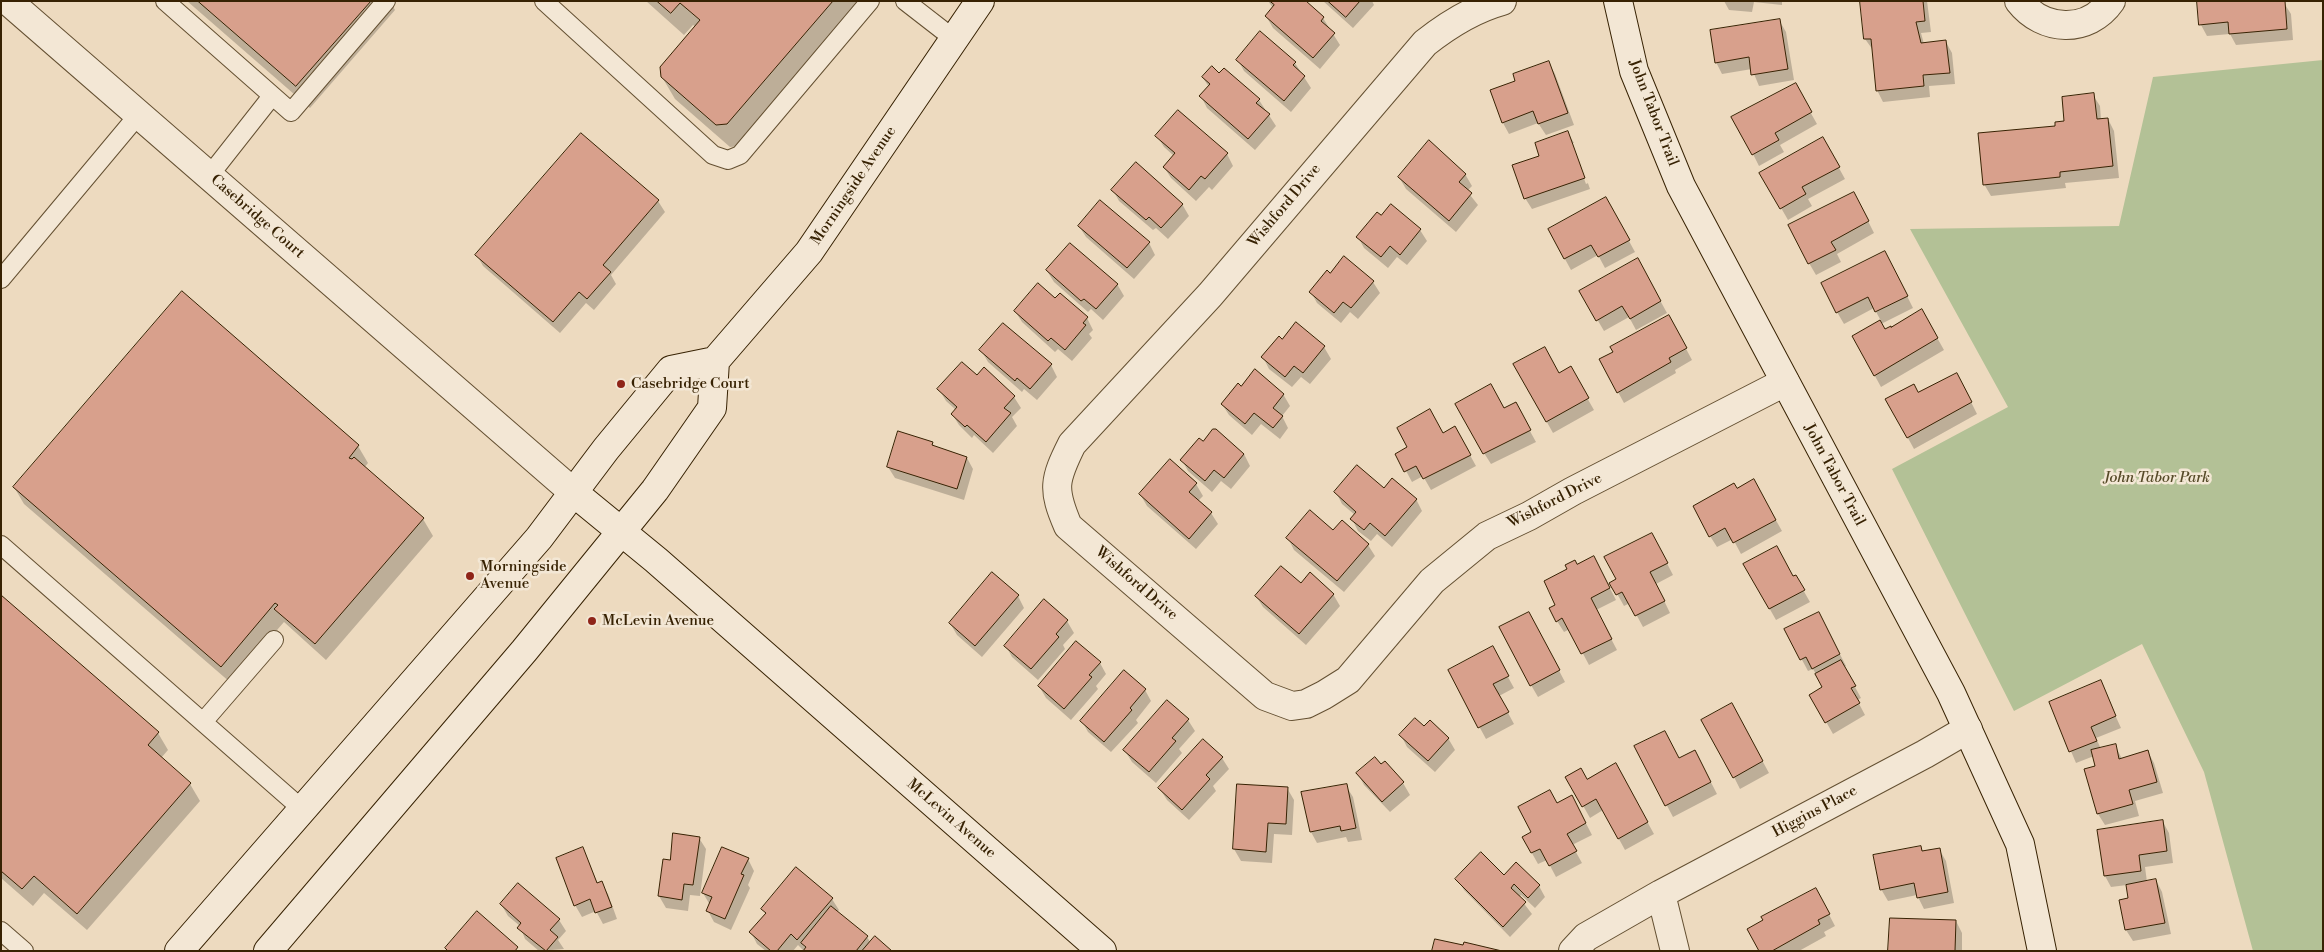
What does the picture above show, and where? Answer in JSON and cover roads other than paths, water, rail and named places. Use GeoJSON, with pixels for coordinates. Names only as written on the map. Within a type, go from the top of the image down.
{"type":"FeatureCollection","features":[{"type":"Feature","properties":{"kind":"street","name":"Casebridge Court"},"geometry":{"type":"LineString","coordinates":[[8,1],[573,492]]}},
{"type":"Feature","properties":{"kind":"street","name":"Morningside Avenue"},"geometry":{"type":"LineString","coordinates":[[715,361],[809,252],[980,1]]}},
{"type":"Feature","properties":{"kind":"street","name":"Wishford Drive"},"geometry":{"type":"LineString","coordinates":[[1502,1],[1487,5],[1464,16],[1425,43],[1210,295],[1072,444],[1058,472],[1058,500],[1068,526],[1265,696],[1292,706],[1306,704],[1348,680],[1432,581],[1487,536],[1529,516],[1573,491],[1785,382]]}},
{"type":"Feature","properties":{"kind":"street","name":"John Tabor Trail"},"geometry":{"type":"LineString","coordinates":[[1618,1],[1634,71],[1681,186],[1968,729],[2020,844],[2042,951]]}},
{"type":"Feature","properties":{"kind":"street"},"geometry":{"type":"LineString","coordinates":[[2019,1],[2038,19],[2063,26],[2090,20],[2100,14],[2112,1]]}},
{"type":"Feature","properties":{"kind":"street"},"geometry":{"type":"LineString","coordinates":[[178,951],[539,538],[573,492],[672,370],[715,361],[712,408],[655,490],[524,651],[268,951]]}},
{"type":"Feature","properties":{"kind":"street","name":"McLevin Avenue"},"geometry":{"type":"LineString","coordinates":[[573,492],[1102,951]]}},
{"type":"Feature","properties":{"kind":"street","name":"Higgins Place"},"geometry":{"type":"LineString","coordinates":[[1572,951],[1586,937],[1661,894],[1925,754],[1968,729]]}},
{"type":"Feature","properties":{"kind":"street"},"geometry":{"type":"LineString","coordinates":[[1661,894],[1675,951]]}},
{"type":"Feature","properties":{"kind":"lane"},"geometry":{"type":"LineString","coordinates":[[164,1],[291,112],[386,1]]}},
{"type":"Feature","properties":{"kind":"lane"},"geometry":{"type":"LineString","coordinates":[[544,1],[713,154],[728,160],[740,155],[870,1]]}},
{"type":"Feature","properties":{"kind":"lane"},"geometry":{"type":"LineString","coordinates":[[905,1],[954,39]]}},
{"type":"Feature","properties":{"kind":"lane"},"geometry":{"type":"LineString","coordinates":[[209,176],[272,96]]}},
{"type":"Feature","properties":{"kind":"lane"},"geometry":{"type":"LineString","coordinates":[[1,279],[139,114]]}},
{"type":"Feature","properties":{"kind":"lane"},"geometry":{"type":"LineString","coordinates":[[1,545],[302,808]]}},
{"type":"Feature","properties":{"kind":"lane"},"geometry":{"type":"LineString","coordinates":[[203,722],[274,640]]}},
{"type":"Feature","properties":{"kind":"lane"},"geometry":{"type":"LineString","coordinates":[[1,931],[24,951]]}},
{"type":"Feature","properties":{"kind":"place","name":"Casebridge Court"},"geometry":{"type":"Point","coordinates":[621,384]}},
{"type":"Feature","properties":{"kind":"place","name":"Morningside Avenue"},"geometry":{"type":"Point","coordinates":[470,576]}},
{"type":"Feature","properties":{"kind":"place","name":"McLevin Avenue"},"geometry":{"type":"Point","coordinates":[592,621]}},
{"type":"Feature","properties":{"kind":"park label","name":"John Tabor Park"},"geometry":{"type":"Point","coordinates":[2157,478]}}]}
